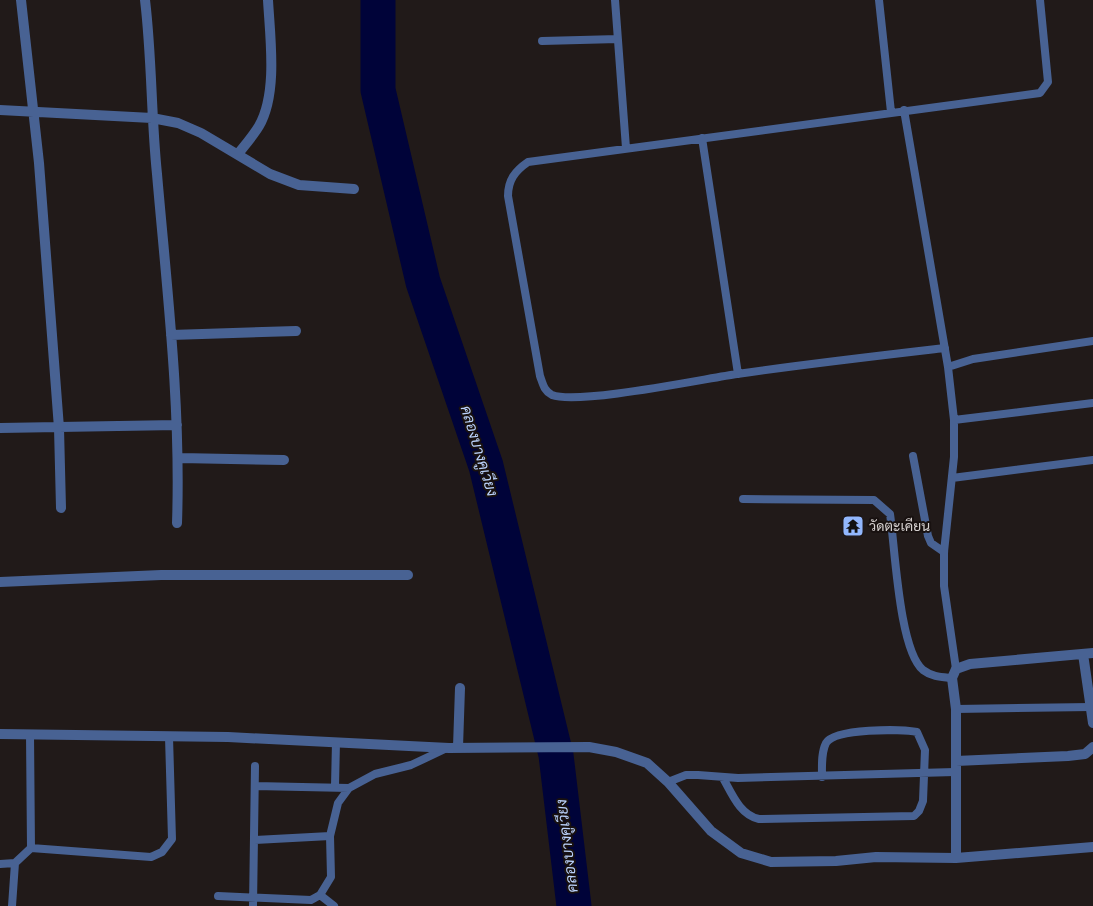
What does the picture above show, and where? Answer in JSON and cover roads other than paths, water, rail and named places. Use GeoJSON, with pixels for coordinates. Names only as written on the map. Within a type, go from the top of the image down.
{"type":"FeatureCollection","features":[{"type":"Feature","properties":{"kind":"street"},"geometry":{"type":"LineString","coordinates":[[21,0],[39,163],[59,428],[61,508]]}},
{"type":"Feature","properties":{"kind":"street"},"geometry":{"type":"LineString","coordinates":[[145,0],[150,41],[152,118],[180,458],[177,523]]}},
{"type":"Feature","properties":{"kind":"street"},"geometry":{"type":"LineString","coordinates":[[238,154],[260,125],[269,98],[271,50],[268,0]]}},
{"type":"Feature","properties":{"kind":"street"},"geometry":{"type":"LineString","coordinates":[[0,110],[152,118],[178,124],[202,133],[270,174],[300,186],[354,189]]}},
{"type":"Feature","properties":{"kind":"street"},"geometry":{"type":"LineString","coordinates":[[171,335],[296,331]]}},
{"type":"Feature","properties":{"kind":"street"},"geometry":{"type":"LineString","coordinates":[[0,428],[177,425]]}},
{"type":"Feature","properties":{"kind":"street"},"geometry":{"type":"LineString","coordinates":[[180,458],[284,460]]}},
{"type":"Feature","properties":{"kind":"street"},"geometry":{"type":"LineString","coordinates":[[0,582],[161,575],[408,575]]}},
{"type":"Feature","properties":{"kind":"street"},"geometry":{"type":"LineString","coordinates":[[956,858],[956,708],[954,674],[970,664],[1088,654],[1090,707],[1093,723]]}},
{"type":"Feature","properties":{"kind":"street"},"geometry":{"type":"LineString","coordinates":[[454,747],[460,688]]}},
{"type":"Feature","properties":{"kind":"street"},"geometry":{"type":"LineString","coordinates":[[0,734],[336,742],[454,747],[589,747],[616,752],[647,763],[668,782],[710,831],[741,853],[771,862],[836,861],[876,857],[956,858],[1093,847]]}},
{"type":"Feature","properties":{"kind":"street"},"geometry":{"type":"LineString","coordinates":[[956,761],[1068,756],[1085,754],[1093,747]]}},
{"type":"Feature","properties":{"kind":"lane"},"geometry":{"type":"LineString","coordinates":[[615,0],[626,148]]}},
{"type":"Feature","properties":{"kind":"lane"},"geometry":{"type":"LineString","coordinates":[[878,0],[890,112]]}},
{"type":"Feature","properties":{"kind":"lane"},"geometry":{"type":"LineString","coordinates":[[945,348],[572,397],[552,395],[546,390],[538,367],[508,196],[508,184],[517,170],[528,162],[1040,93],[1048,82],[1040,0]]}},
{"type":"Feature","properties":{"kind":"lane"},"geometry":{"type":"LineString","coordinates":[[542,41],[618,39]]}},
{"type":"Feature","properties":{"kind":"lane"},"geometry":{"type":"LineString","coordinates":[[743,498],[874,500],[883,506],[890,514],[903,626],[910,646],[921,668],[934,676],[954,674],[944,586],[944,552],[952,478],[954,420],[945,348],[904,110]]}},
{"type":"Feature","properties":{"kind":"lane"},"geometry":{"type":"LineString","coordinates":[[702,138],[738,374]]}},
{"type":"Feature","properties":{"kind":"lane"},"geometry":{"type":"LineString","coordinates":[[948,367],[973,359],[1093,342]]}},
{"type":"Feature","properties":{"kind":"lane"},"geometry":{"type":"LineString","coordinates":[[954,420],[1093,403]]}},
{"type":"Feature","properties":{"kind":"lane"},"geometry":{"type":"LineString","coordinates":[[913,456],[928,536],[931,544],[944,552]]}},
{"type":"Feature","properties":{"kind":"lane"},"geometry":{"type":"LineString","coordinates":[[952,478],[1093,460]]}},
{"type":"Feature","properties":{"kind":"lane"},"geometry":{"type":"LineString","coordinates":[[956,708],[1090,707]]}},
{"type":"Feature","properties":{"kind":"lane"},"geometry":{"type":"LineString","coordinates":[[723,778],[749,817],[758,819],[901,818],[914,816],[919,812],[923,801],[922,773],[925,750],[916,732],[902,729],[838,734],[830,738],[823,753],[822,777]]}},
{"type":"Feature","properties":{"kind":"lane"},"geometry":{"type":"LineString","coordinates":[[30,734],[31,848]]}},
{"type":"Feature","properties":{"kind":"lane"},"geometry":{"type":"LineString","coordinates":[[0,864],[15,863],[31,848],[151,856],[162,852],[172,839],[169,738]]}},
{"type":"Feature","properties":{"kind":"lane"},"geometry":{"type":"LineString","coordinates":[[335,786],[336,742]]}},
{"type":"Feature","properties":{"kind":"lane"},"geometry":{"type":"LineString","coordinates":[[218,896],[254,902],[311,900],[320,894],[331,877],[330,836],[338,804],[349,788],[375,774],[411,765],[454,747]]}},
{"type":"Feature","properties":{"kind":"lane"},"geometry":{"type":"LineString","coordinates":[[254,902],[255,766]]}},
{"type":"Feature","properties":{"kind":"lane"},"geometry":{"type":"LineString","coordinates":[[668,782],[686,775],[723,778],[822,777],[956,772]]}},
{"type":"Feature","properties":{"kind":"lane"},"geometry":{"type":"LineString","coordinates":[[255,786],[335,786],[349,788]]}},
{"type":"Feature","properties":{"kind":"lane"},"geometry":{"type":"LineString","coordinates":[[255,840],[330,836]]}},
{"type":"Feature","properties":{"kind":"lane"},"geometry":{"type":"LineString","coordinates":[[12,906],[15,863]]}},
{"type":"Feature","properties":{"kind":"lane"},"geometry":{"type":"LineString","coordinates":[[320,894],[334,906]]}},
{"type":"Feature","properties":{"kind":"waterway","name":"คลองบางคูเวียง"},"geometry":{"type":"LineString","coordinates":[[378,0],[378,90],[423,282],[486,466],[556,755],[574,906]]}},
{"type":"Feature","properties":{"kind":"place","name":"วัดตะเคียน"},"geometry":{"type":"Point","coordinates":[853,526]}}]}
